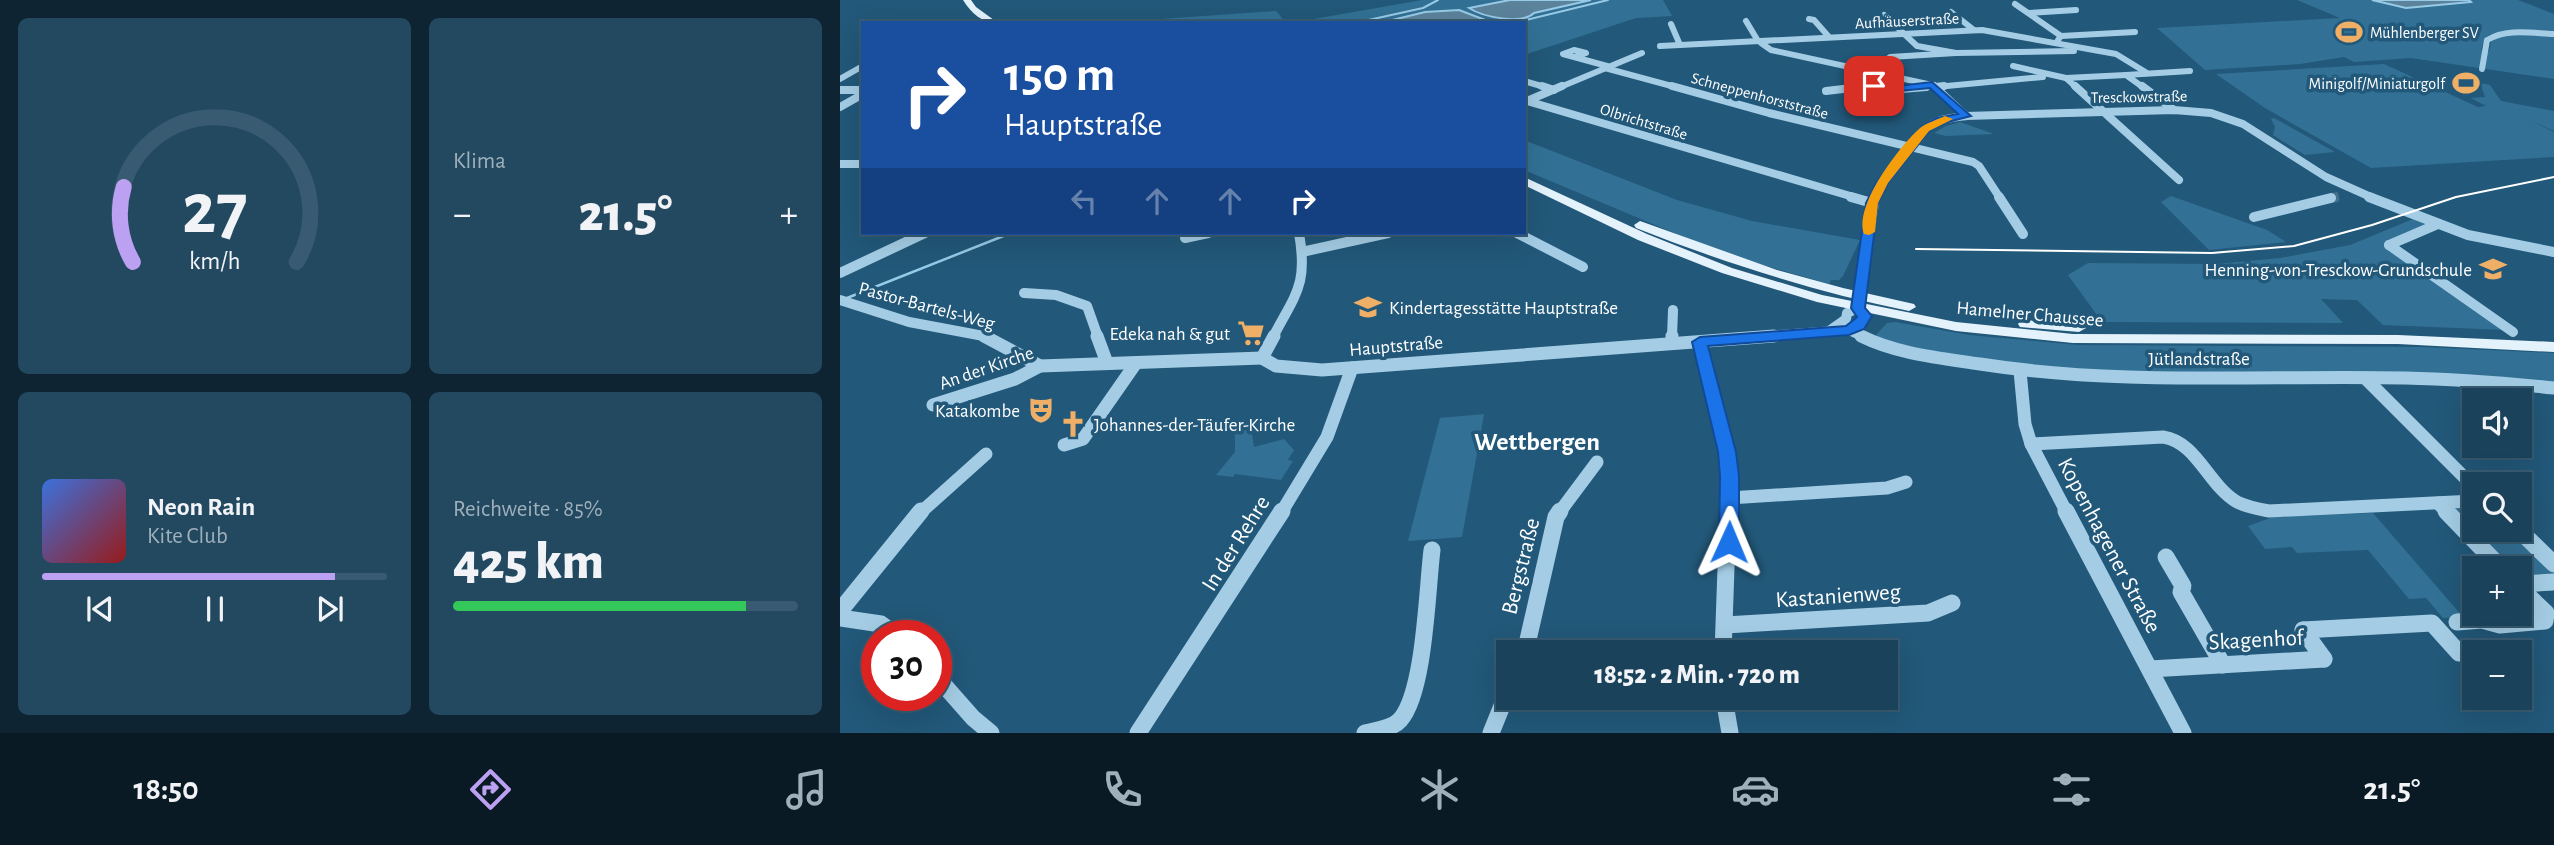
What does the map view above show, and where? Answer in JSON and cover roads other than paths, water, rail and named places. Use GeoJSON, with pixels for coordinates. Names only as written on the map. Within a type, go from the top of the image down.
{"type":"FeatureCollection","features":[{"type":"Feature","properties":{"kind":"main road"},"geometry":{"type":"LineString","coordinates":[[967,0],[973,9],[991,21]]}},
{"type":"Feature","properties":{"kind":"main road","name":"Hamelner Chaussee"},"geometry":{"type":"LineString","coordinates":[[1526,180],[1605,221],[1684,255],[1755,280],[1972,328],[2084,339],[2440,341],[2554,347]]}},
{"type":"Feature","properties":{"kind":"main road","name":"Hamelner Chaussee"},"geometry":{"type":"LineString","coordinates":[[1859,303],[1971,318],[2078,328],[2433,334],[2554,341]]}},
{"type":"Feature","properties":{"kind":"street"},"geometry":{"type":"LineString","coordinates":[[2015,4],[2061,36],[2135,32]]}},
{"type":"Feature","properties":{"kind":"street"},"geometry":{"type":"LineString","coordinates":[[2029,13],[2076,10]]}},
{"type":"Feature","properties":{"kind":"street"},"geometry":{"type":"LineString","coordinates":[[1951,12],[1974,30]]}},
{"type":"Feature","properties":{"kind":"street"},"geometry":{"type":"LineString","coordinates":[[1884,15],[1917,46],[1956,54]]}},
{"type":"Feature","properties":{"kind":"street"},"geometry":{"type":"LineString","coordinates":[[1809,19],[1814,20],[1829,37]]}},
{"type":"Feature","properties":{"kind":"street"},"geometry":{"type":"LineString","coordinates":[[1746,21],[1758,41]]}},
{"type":"Feature","properties":{"kind":"street"},"geometry":{"type":"LineString","coordinates":[[1671,24],[1680,45]]}},
{"type":"Feature","properties":{"kind":"street","name":"Aufhäuserstraße"},"geometry":{"type":"LineString","coordinates":[[1660,46],[1974,30],[2123,56],[2147,73]]}},
{"type":"Feature","properties":{"kind":"street"},"geometry":{"type":"LineString","coordinates":[[2482,69],[2487,40],[2492,36],[2509,33],[2554,34]]}},
{"type":"Feature","properties":{"kind":"street"},"geometry":{"type":"LineString","coordinates":[[2055,43],[2061,36]]}},
{"type":"Feature","properties":{"kind":"street"},"geometry":{"type":"LineString","coordinates":[[1773,40],[1761,43],[1771,50],[1934,86],[1966,116]]}},
{"type":"Feature","properties":{"kind":"street"},"geometry":{"type":"LineString","coordinates":[[1835,64],[1935,54],[2095,50]]}},
{"type":"Feature","properties":{"kind":"street","name":"Olbrichtstraße"},"geometry":{"type":"LineString","coordinates":[[1642,53],[1528,101],[1872,203]]}},
{"type":"Feature","properties":{"kind":"street","name":"Schneppenhorststraße"},"geometry":{"type":"LineString","coordinates":[[1575,57],[1769,113],[1973,162],[1979,166],[2023,234]]}},
{"type":"Feature","properties":{"kind":"street"},"geometry":{"type":"LineString","coordinates":[[2013,66],[2066,78],[2190,71]]}},
{"type":"Feature","properties":{"kind":"street"},"geometry":{"type":"LineString","coordinates":[[840,79],[861,67]]}},
{"type":"Feature","properties":{"kind":"street"},"geometry":{"type":"LineString","coordinates":[[2126,75],[2174,110]]}},
{"type":"Feature","properties":{"kind":"street"},"geometry":{"type":"LineString","coordinates":[[1826,91],[1874,86],[1889,90],[2055,76]]}},
{"type":"Feature","properties":{"kind":"street"},"geometry":{"type":"LineString","coordinates":[[2066,78],[2179,180]]}},
{"type":"Feature","properties":{"kind":"street"},"geometry":{"type":"LineString","coordinates":[[1526,79],[1554,90]]}},
{"type":"Feature","properties":{"kind":"street"},"geometry":{"type":"LineString","coordinates":[[840,90],[861,92]]}},
{"type":"Feature","properties":{"kind":"street"},"geometry":{"type":"LineString","coordinates":[[840,107],[861,93]]}},
{"type":"Feature","properties":{"kind":"street","name":"Tresckowstraße"},"geometry":{"type":"LineString","coordinates":[[1859,303],[1872,203],[1882,183],[1908,148],[1931,125],[1966,116],[2174,110],[2211,113],[2243,124],[2326,177],[2358,192],[2468,235],[2554,253]]}},
{"type":"Feature","properties":{"kind":"street"},"geometry":{"type":"LineString","coordinates":[[840,164],[861,164]]}},
{"type":"Feature","properties":{"kind":"street"},"geometry":{"type":"LineString","coordinates":[[2254,217],[2358,192]]}},
{"type":"Feature","properties":{"kind":"street"},"geometry":{"type":"LineString","coordinates":[[2438,224],[2389,245],[2513,332]]}},
{"type":"Feature","properties":{"kind":"street"},"geometry":{"type":"LineString","coordinates":[[840,273],[921,235]]}},
{"type":"Feature","properties":{"kind":"street"},"geometry":{"type":"LineString","coordinates":[[1185,238],[1199,235]]}},
{"type":"Feature","properties":{"kind":"street"},"geometry":{"type":"LineString","coordinates":[[1262,358],[1301,283],[1302,252],[1298,235]]}},
{"type":"Feature","properties":{"kind":"street"},"geometry":{"type":"LineString","coordinates":[[1302,252],[1379,235]]}},
{"type":"Feature","properties":{"kind":"street"},"geometry":{"type":"LineString","coordinates":[[1521,235],[1583,267]]}},
{"type":"Feature","properties":{"kind":"street"},"geometry":{"type":"LineString","coordinates":[[1024,293],[1056,295],[1087,306],[1107,363]]}},
{"type":"Feature","properties":{"kind":"street","name":"Pastor-Bartels-Weg"},"geometry":{"type":"LineString","coordinates":[[841,300],[909,322],[986,336],[1040,366]]}},
{"type":"Feature","properties":{"kind":"street"},"geometry":{"type":"LineString","coordinates":[[1828,332],[1846,319],[1847,313],[1859,303],[1864,316],[1858,326],[1849,330]]}},
{"type":"Feature","properties":{"kind":"street"},"geometry":{"type":"LineString","coordinates":[[1672,343],[1673,310]]}},
{"type":"Feature","properties":{"kind":"street","name":"Hauptstraße"},"geometry":{"type":"LineString","coordinates":[[1262,358],[1276,366],[1306,370],[1352,368],[1849,330]]}},
{"type":"Feature","properties":{"kind":"street","name":"Jütlandstraße"},"geometry":{"type":"LineString","coordinates":[[1849,330],[1878,344],[2020,371],[2105,377],[2453,379],[2552,389]]}},
{"type":"Feature","properties":{"kind":"street"},"geometry":{"type":"LineString","coordinates":[[1700,342],[1727,452],[1729,498],[1724,640]]}},
{"type":"Feature","properties":{"kind":"street","name":"An der Kirche"},"geometry":{"type":"LineString","coordinates":[[933,405],[1015,379],[1040,366],[1262,358]]}},
{"type":"Feature","properties":{"kind":"street"},"geometry":{"type":"LineString","coordinates":[[1064,445],[1083,439],[1136,363]]}},
{"type":"Feature","properties":{"kind":"street","name":"In der Rehre"},"geometry":{"type":"LineString","coordinates":[[1138,733],[1327,437],[1352,368]]}},
{"type":"Feature","properties":{"kind":"street","name":"Kopenhagener Straße"},"geometry":{"type":"LineString","coordinates":[[2020,371],[2025,424],[2031,444],[2182,733]]}},
{"type":"Feature","properties":{"kind":"street"},"geometry":{"type":"LineString","coordinates":[[2365,378],[2462,475]]}},
{"type":"Feature","properties":{"kind":"street"},"geometry":{"type":"LineString","coordinates":[[2031,444],[2176,439],[2221,492],[2251,510],[2462,502]]}},
{"type":"Feature","properties":{"kind":"street"},"geometry":{"type":"LineString","coordinates":[[840,611],[926,505],[986,454]]}},
{"type":"Feature","properties":{"kind":"street","name":"Bergstraße"},"geometry":{"type":"LineString","coordinates":[[1528,640],[1556,517],[1572,492],[1597,462]]}},
{"type":"Feature","properties":{"kind":"street"},"geometry":{"type":"LineString","coordinates":[[1729,498],[1887,488],[1906,482]]}},
{"type":"Feature","properties":{"kind":"street"},"geometry":{"type":"LineString","coordinates":[[2438,503],[2489,556]]}},
{"type":"Feature","properties":{"kind":"street"},"geometry":{"type":"LineString","coordinates":[[2531,542],[2554,564]]}},
{"type":"Feature","properties":{"kind":"street"},"geometry":{"type":"LineString","coordinates":[[1365,733],[1400,721],[1408,709],[1422,648],[1432,550]]}},
{"type":"Feature","properties":{"kind":"street"},"geometry":{"type":"LineString","coordinates":[[2166,557],[2183,586],[2181,592],[2223,665]]}},
{"type":"Feature","properties":{"kind":"street"},"geometry":{"type":"LineString","coordinates":[[2532,585],[2554,582]]}},
{"type":"Feature","properties":{"kind":"street"},"geometry":{"type":"LineString","coordinates":[[2532,598],[2546,613],[2545,621],[2532,622]]}},
{"type":"Feature","properties":{"kind":"street","name":"Kastanienweg"},"geometry":{"type":"LineString","coordinates":[[1725,625],[1928,613],[1952,603]]}},
{"type":"Feature","properties":{"kind":"street"},"geometry":{"type":"LineString","coordinates":[[840,618],[861,621]]}},
{"type":"Feature","properties":{"kind":"street"},"geometry":{"type":"LineString","coordinates":[[2457,622],[2462,622]]}},
{"type":"Feature","properties":{"kind":"street","name":"Skagenhof"},"geometry":{"type":"LineString","coordinates":[[2150,669],[2324,659],[2303,630],[2432,623],[2459,653]]}},
{"type":"Feature","properties":{"kind":"street"},"geometry":{"type":"LineString","coordinates":[[952,695],[973,719],[990,733]]}},
{"type":"Feature","properties":{"kind":"street"},"geometry":{"type":"LineString","coordinates":[[1491,733],[1500,710]]}},
{"type":"Feature","properties":{"kind":"street"},"geometry":{"type":"LineString","coordinates":[[1726,710],[1730,733]]}},
{"type":"Feature","properties":{"kind":"waterway"},"geometry":{"type":"LineString","coordinates":[[1364,21],[1423,8],[1438,0]]}},
{"type":"Feature","properties":{"kind":"waterway"},"geometry":{"type":"LineString","coordinates":[[1522,21],[1608,0]]}},
{"type":"Feature","properties":{"kind":"waterway"},"geometry":{"type":"LineString","coordinates":[[847,298],[1006,235]]}},
{"type":"Feature","properties":{"kind":"tunnel"},"geometry":{"type":"LineString","coordinates":[[2338,197],[2331,198],[2341,196]]}},
{"type":"Feature","properties":{"kind":"tram line"},"geometry":{"type":"LineString","coordinates":[[1916,249],[2212,253],[2294,246],[2372,225],[2456,197],[2554,177]]}},
{"type":"Feature","properties":{"kind":"place","name":"Mühlenberger SV"},"geometry":{"type":"Point","coordinates":[2349,32]}},
{"type":"Feature","properties":{"kind":"place","name":"Minigolf/Miniaturgolf"},"geometry":{"type":"Point","coordinates":[2466,83]}},
{"type":"Feature","properties":{"kind":"place","name":"Henning-von-Tresckow-Grundschule"},"geometry":{"type":"Point","coordinates":[2493,269]}},
{"type":"Feature","properties":{"kind":"place","name":"Kindertagesstätte Hauptstraße"},"geometry":{"type":"Point","coordinates":[1368,307]}},
{"type":"Feature","properties":{"kind":"place","name":"Edeka nah & gut"},"geometry":{"type":"Point","coordinates":[1251,333]}},
{"type":"Feature","properties":{"kind":"place","name":"Katakombe"},"geometry":{"type":"Point","coordinates":[1041,410]}},
{"type":"Feature","properties":{"kind":"place","name":"Johannes-der-Täufer-Kirche"},"geometry":{"type":"Point","coordinates":[1073,424]}},
{"type":"Feature","properties":{"kind":"district","name":"Wettbergen"},"geometry":{"type":"Point","coordinates":[1537,441]}}]}
